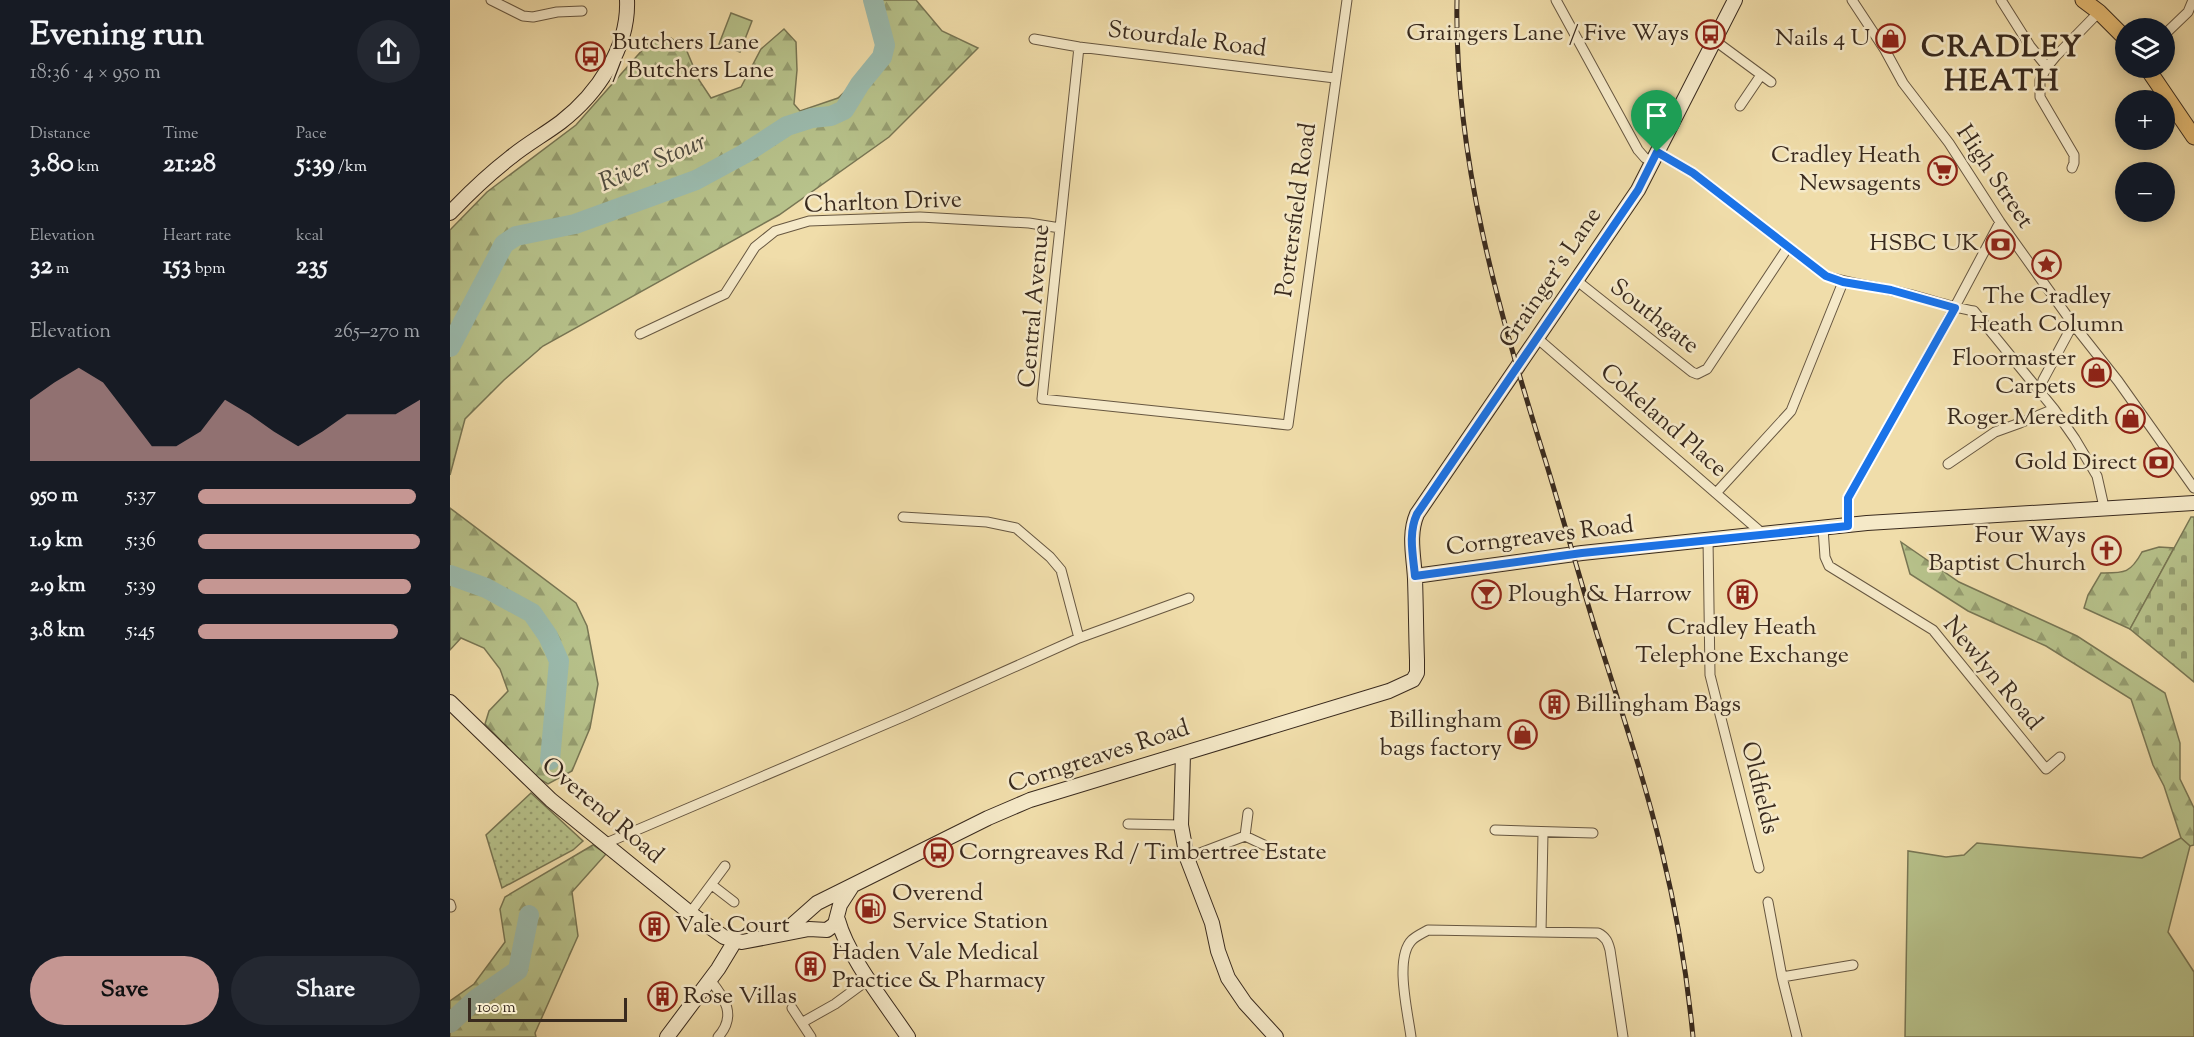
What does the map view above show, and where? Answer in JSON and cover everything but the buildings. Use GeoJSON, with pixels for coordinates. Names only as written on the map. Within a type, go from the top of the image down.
{"type":"FeatureCollection","features":[{"type":"Feature","properties":{"kind":"main road"},"geometry":{"type":"LineString","coordinates":[[2084,0],[2115,28]]}},
{"type":"Feature","properties":{"kind":"main road"},"geometry":{"type":"LineString","coordinates":[[2154,78],[2194,137]]}},
{"type":"Feature","properties":{"kind":"street"},"geometry":{"type":"LineString","coordinates":[[493,0],[523,16],[533,18],[557,12],[582,11]]}},
{"type":"Feature","properties":{"kind":"street"},"geometry":{"type":"LineString","coordinates":[[450,213],[473,189],[513,155],[562,121],[588,96],[618,50],[625,25],[627,0]]}},
{"type":"Feature","properties":{"kind":"street","name":"Portersfield Road"},"geometry":{"type":"LineString","coordinates":[[1288,425],[1347,0]]}},
{"type":"Feature","properties":{"kind":"street"},"geometry":{"type":"LineString","coordinates":[[1556,0],[1626,130],[1645,158],[1655,157],[1693,173],[1826,276],[1843,282],[1891,290],[1974,311],[2054,409],[2097,476],[2104,507]]}},
{"type":"Feature","properties":{"kind":"street","name":"Grainger's Lane"},"geometry":{"type":"LineString","coordinates":[[1415,576],[1412,524],[1417,514],[1638,190],[1734,0]]}},
{"type":"Feature","properties":{"kind":"street","name":"High Street"},"geometry":{"type":"LineString","coordinates":[[1852,0],[1885,50],[1903,83],[1949,143],[2000,222],[2194,488]]}},
{"type":"Feature","properties":{"kind":"street"},"geometry":{"type":"LineString","coordinates":[[2001,0],[2030,46],[2047,67]]}},
{"type":"Feature","properties":{"kind":"street"},"geometry":{"type":"LineString","coordinates":[[2175,24],[2188,12],[2193,0]]}},
{"type":"Feature","properties":{"kind":"street"},"geometry":{"type":"LineString","coordinates":[[2072,168],[2074,155],[2040,97],[2040,80],[2047,67],[2099,12]]}},
{"type":"Feature","properties":{"kind":"street","name":"Stourdale Road"},"geometry":{"type":"LineString","coordinates":[[1034,39],[1079,47],[1335,78]]}},
{"type":"Feature","properties":{"kind":"street"},"geometry":{"type":"LineString","coordinates":[[1714,40],[1771,82]]}},
{"type":"Feature","properties":{"kind":"street","name":"Central Avenue"},"geometry":{"type":"LineString","coordinates":[[1079,47],[1042,399],[1288,425]]}},
{"type":"Feature","properties":{"kind":"street"},"geometry":{"type":"LineString","coordinates":[[1740,106],[1761,75]]}},
{"type":"Feature","properties":{"kind":"street","name":"Charlton Drive"},"geometry":{"type":"LineString","coordinates":[[640,334],[724,294],[755,247],[775,231],[809,221],[920,217],[1029,223],[1060,228]]}},
{"type":"Feature","properties":{"kind":"street"},"geometry":{"type":"LineString","coordinates":[[1848,526],[1848,498],[1955,308],[2000,222]]}},
{"type":"Feature","properties":{"kind":"street","name":"Southgate"},"geometry":{"type":"LineString","coordinates":[[1576,280],[1697,374],[1707,369],[1788,247]]}},
{"type":"Feature","properties":{"kind":"street"},"geometry":{"type":"LineString","coordinates":[[1717,492],[1791,411],[1843,282]]}},
{"type":"Feature","properties":{"kind":"street"},"geometry":{"type":"LineString","coordinates":[[2043,380],[2073,324]]}},
{"type":"Feature","properties":{"kind":"street","name":"Cokeland Place"},"geometry":{"type":"LineString","coordinates":[[1537,338],[1763,534]]}},
{"type":"Feature","properties":{"kind":"street"},"geometry":{"type":"LineString","coordinates":[[1948,464],[1995,432],[2054,409]]}},
{"type":"Feature","properties":{"kind":"street","name":"Corngreaves Road"},"geometry":{"type":"LineString","coordinates":[[782,934],[816,906],[978,823],[1030,800],[1389,691],[1413,680],[1417,673],[1415,576],[1582,553],[1885,521],[2194,503]]}},
{"type":"Feature","properties":{"kind":"street"},"geometry":{"type":"LineString","coordinates":[[903,517],[987,522],[1016,528],[1050,557],[1061,570],[1079,638]]}},
{"type":"Feature","properties":{"kind":"street","name":"Newlyn Road"},"geometry":{"type":"LineString","coordinates":[[1823,528],[1825,557],[1829,566],[1933,630],[2046,769],[2060,757]]}},
{"type":"Feature","properties":{"kind":"street","name":"Oldfields"},"geometry":{"type":"LineString","coordinates":[[1708,539],[1710,675],[1759,868]]}},
{"type":"Feature","properties":{"kind":"street"},"geometry":{"type":"LineString","coordinates":[[604,844],[907,715],[1079,638],[1189,598]]}},
{"type":"Feature","properties":{"kind":"street","name":"Overend Road"},"geometry":{"type":"LineString","coordinates":[[450,702],[551,800],[690,913],[717,933],[735,940]]}},
{"type":"Feature","properties":{"kind":"street"},"geometry":{"type":"LineString","coordinates":[[1183,754],[1181,825],[1187,858],[1212,923],[1218,951],[1228,978],[1245,1003],[1276,1037]]}},
{"type":"Feature","properties":{"kind":"street"},"geometry":{"type":"LineString","coordinates":[[1245,836],[1248,813]]}},
{"type":"Feature","properties":{"kind":"street"},"geometry":{"type":"LineString","coordinates":[[1128,824],[1181,825]]}},
{"type":"Feature","properties":{"kind":"street"},"geometry":{"type":"LineString","coordinates":[[1495,830],[1593,833]]}},
{"type":"Feature","properties":{"kind":"street"},"geometry":{"type":"LineString","coordinates":[[1542,833],[1542,932]]}},
{"type":"Feature","properties":{"kind":"street"},"geometry":{"type":"LineString","coordinates":[[1187,858],[1245,836],[1264,845]]}},
{"type":"Feature","properties":{"kind":"street"},"geometry":{"type":"LineString","coordinates":[[690,913],[725,866]]}},
{"type":"Feature","properties":{"kind":"street"},"geometry":{"type":"LineString","coordinates":[[712,885],[734,902]]}},
{"type":"Feature","properties":{"kind":"street"},"geometry":{"type":"LineString","coordinates":[[820,930],[832,928],[838,918],[840,905],[853,887]]}},
{"type":"Feature","properties":{"kind":"street"},"geometry":{"type":"LineString","coordinates":[[1768,902],[1782,977],[1797,1037]]}},
{"type":"Feature","properties":{"kind":"street"},"geometry":{"type":"LineString","coordinates":[[855,958],[835,938],[811,923],[816,906],[834,906],[841,933],[855,958],[908,1037]]}},
{"type":"Feature","properties":{"kind":"street","name":"Corngreaves Road"},"geometry":{"type":"LineString","coordinates":[[735,940],[755,940],[809,929],[820,930]]}},
{"type":"Feature","properties":{"kind":"street"},"geometry":{"type":"LineString","coordinates":[[1411,1037],[1402,968],[1405,951],[1411,941],[1428,930],[1598,933],[1605,938],[1610,950],[1623,1037]]}},
{"type":"Feature","properties":{"kind":"street"},"geometry":{"type":"LineString","coordinates":[[667,1037],[710,980],[735,940]]}},
{"type":"Feature","properties":{"kind":"street"},"geometry":{"type":"LineString","coordinates":[[1782,977],[1853,965]]}},
{"type":"Feature","properties":{"kind":"street"},"geometry":{"type":"LineString","coordinates":[[803,1022],[835,1004],[869,979]]}},
{"type":"Feature","properties":{"kind":"street"},"geometry":{"type":"LineString","coordinates":[[710,980],[726,1002],[728,1014],[725,1029],[718,1037]]}},
{"type":"Feature","properties":{"kind":"street"},"geometry":{"type":"LineString","coordinates":[[792,1008],[811,1037]]}},
{"type":"Feature","properties":{"kind":"green space"},"geometry":{"type":"Polygon","coordinates":[[[873,0],[916,0],[942,31],[978,48],[889,137],[779,215],[543,346],[504,380],[465,419],[450,475],[450,230],[487,192],[576,125],[652,39],[671,38],[686,49],[699,80],[711,98],[741,87],[761,49],[784,29],[796,42],[797,70],[794,104],[800,111],[838,98],[882,57],[885,45],[873,0]]]}},
{"type":"Feature","properties":{"kind":"green space"},"geometry":{"type":"Polygon","coordinates":[[[731,13],[752,21],[740,52],[719,44],[731,13]]]}},
{"type":"Feature","properties":{"kind":"green space"},"geometry":{"type":"Polygon","coordinates":[[[450,508],[576,603],[587,626],[598,684],[590,728],[572,771],[548,784],[536,777],[485,724],[489,711],[508,691],[500,669],[484,648],[461,638],[450,650],[450,508]]]}},
{"type":"Feature","properties":{"kind":"green space"},"geometry":{"type":"Polygon","coordinates":[[[2191,517],[2194,517],[2194,682],[2130,629],[2191,517]]]}},
{"type":"Feature","properties":{"kind":"green space"},"geometry":{"type":"Polygon","coordinates":[[[1901,542],[1959,582],[2077,636],[2165,693],[2180,743],[2180,779],[2194,808],[2194,845],[2190,846],[2181,838],[2131,699],[2046,646],[1968,611],[1910,574],[1901,542]]]}},
{"type":"Feature","properties":{"kind":"green space"},"geometry":{"type":"Polygon","coordinates":[[[2159,547],[2174,548],[2130,629],[2084,608],[2088,595],[2101,573],[2126,571],[2134,565],[2142,552],[2159,547]]]}},
{"type":"Feature","properties":{"kind":"green space"},"geometry":{"type":"Polygon","coordinates":[[[531,793],[583,841],[573,850],[502,888],[486,835],[531,793]]]}},
{"type":"Feature","properties":{"kind":"green space"},"geometry":{"type":"Polygon","coordinates":[[[2181,838],[2190,846],[2168,932],[2194,972],[2194,1037],[1905,1037],[1908,851],[1946,857],[1964,855],[1977,843],[2142,858],[2181,838]]]}},
{"type":"Feature","properties":{"kind":"green space"},"geometry":{"type":"Polygon","coordinates":[[[593,845],[606,854],[572,892],[578,936],[535,1033],[536,1037],[450,1037],[450,1001],[474,984],[505,942],[500,909],[505,897],[593,845]]]}},
{"type":"Feature","properties":{"kind":"waterway","name":"River Stour"},"geometry":{"type":"LineString","coordinates":[[450,347],[504,244],[516,236],[575,224],[696,180],[744,154],[787,126],[812,118],[831,116],[844,110],[860,84],[882,57],[885,45],[873,0]]}},
{"type":"Feature","properties":{"kind":"waterway","name":"River Stour"},"geometry":{"type":"LineString","coordinates":[[450,575],[486,588],[532,613],[548,636],[559,661],[550,760]]}},
{"type":"Feature","properties":{"kind":"waterway","name":"River Stour"},"geometry":{"type":"LineString","coordinates":[[450,1023],[475,1000],[518,970],[529,915]]}},
{"type":"Feature","properties":{"kind":"railway"},"geometry":{"type":"LineString","coordinates":[[1457,0],[1458,59],[1463,117],[1482,231],[1511,344],[1655,824],[1677,921],[1693,1037]]}},
{"type":"Feature","properties":{"kind":"place","name":"Graingers Lane / Five Ways"},"geometry":{"type":"Point","coordinates":[1710,34]}},
{"type":"Feature","properties":{"kind":"place","name":"Nails 4 U"},"geometry":{"type":"Point","coordinates":[1891,39]}},
{"type":"Feature","properties":{"kind":"place","name":"Butchers Lane / Butchers Lane"},"geometry":{"type":"Point","coordinates":[591,57]}},
{"type":"Feature","properties":{"kind":"place","name":"Cradley Heath Newsagents"},"geometry":{"type":"Point","coordinates":[1942,170]}},
{"type":"Feature","properties":{"kind":"place","name":"HSBC UK"},"geometry":{"type":"Point","coordinates":[2000,244]}},
{"type":"Feature","properties":{"kind":"place","name":"The Cradley Heath Column"},"geometry":{"type":"Point","coordinates":[2047,264]}},
{"type":"Feature","properties":{"kind":"place","name":"Floormaster Carpets"},"geometry":{"type":"Point","coordinates":[2097,373]}},
{"type":"Feature","properties":{"kind":"place","name":"Roger Meredith"},"geometry":{"type":"Point","coordinates":[2130,418]}},
{"type":"Feature","properties":{"kind":"place","name":"Gold Direct"},"geometry":{"type":"Point","coordinates":[2158,463]}},
{"type":"Feature","properties":{"kind":"place","name":"Four Ways Baptist Church"},"geometry":{"type":"Point","coordinates":[2107,550]}},
{"type":"Feature","properties":{"kind":"place","name":"Plough & Harrow"},"geometry":{"type":"Point","coordinates":[1487,595]}},
{"type":"Feature","properties":{"kind":"place","name":"Cradley Heath Telephone Exchange"},"geometry":{"type":"Point","coordinates":[1742,595]}},
{"type":"Feature","properties":{"kind":"place","name":"Billingham Bags"},"geometry":{"type":"Point","coordinates":[1555,705]}},
{"type":"Feature","properties":{"kind":"place","name":"Billingham bags factory"},"geometry":{"type":"Point","coordinates":[1523,735]}},
{"type":"Feature","properties":{"kind":"place","name":"Corngreaves Rd / Timbertree Estate"},"geometry":{"type":"Point","coordinates":[938,853]}},
{"type":"Feature","properties":{"kind":"place","name":"Overend Service Station"},"geometry":{"type":"Point","coordinates":[871,908]}},
{"type":"Feature","properties":{"kind":"place","name":"Vale Court"},"geometry":{"type":"Point","coordinates":[654,926]}},
{"type":"Feature","properties":{"kind":"place","name":"Haden Vale Medical Practice & Pharmacy"},"geometry":{"type":"Point","coordinates":[811,967]}},
{"type":"Feature","properties":{"kind":"place","name":"Rose Villas"},"geometry":{"type":"Point","coordinates":[662,997]}},
{"type":"Feature","properties":{"kind":"district","name":"CRADLEY HEATH"},"geometry":{"type":"Point","coordinates":[2002,65]}},
{"type":"Feature","properties":{"kind":"route"},"geometry":{"type":"LineString","coordinates":[[1657,152],[1693,173],[1826,276],[1843,282],[1891,290],[1955,308],[1848,498],[1848,526],[1582,553],[1415,576],[1412,524],[1417,514],[1638,190],[1657,152]]}}]}
